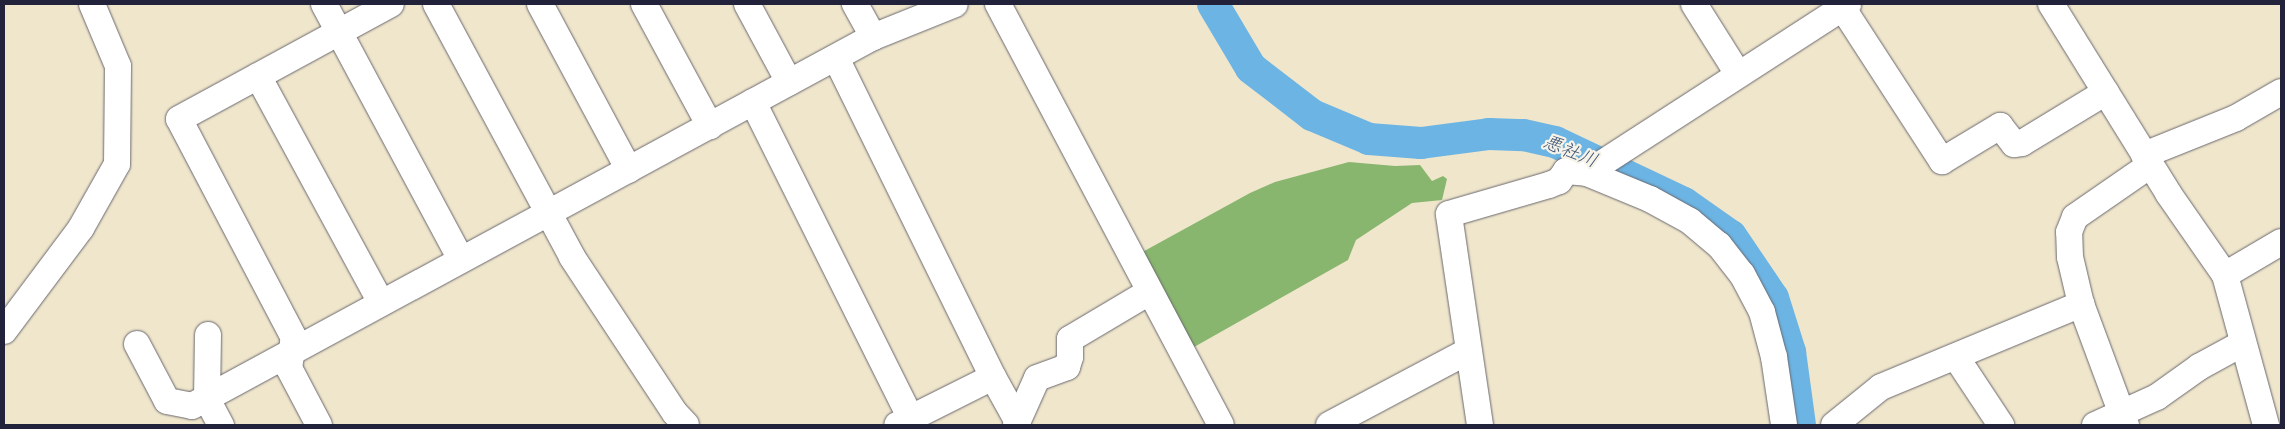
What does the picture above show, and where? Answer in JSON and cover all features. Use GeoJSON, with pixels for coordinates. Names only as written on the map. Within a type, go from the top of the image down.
{"type":"FeatureCollection","features":[{"type":"Feature","properties":{"kind":"street"},"geometry":{"type":"LineString","coordinates":[[4,331],[82,228],[117,164],[118,66],[92,4]]}},
{"type":"Feature","properties":{"kind":"street"},"geometry":{"type":"LineString","coordinates":[[324,4],[461,260]]}},
{"type":"Feature","properties":{"kind":"street"},"geometry":{"type":"LineString","coordinates":[[319,425],[289,368],[294,338],[179,119],[391,4]]}},
{"type":"Feature","properties":{"kind":"street"},"geometry":{"type":"LineString","coordinates":[[436,4],[572,257],[675,413],[686,425]]}},
{"type":"Feature","properties":{"kind":"street"},"geometry":{"type":"LineString","coordinates":[[540,4],[629,170]]}},
{"type":"Feature","properties":{"kind":"street"},"geometry":{"type":"LineString","coordinates":[[644,4],[710,126]]}},
{"type":"Feature","properties":{"kind":"street"},"geometry":{"type":"LineString","coordinates":[[747,4],[790,82]]}},
{"type":"Feature","properties":{"kind":"street"},"geometry":{"type":"LineString","coordinates":[[855,4],[873,37]]}},
{"type":"Feature","properties":{"kind":"street"},"geometry":{"type":"LineString","coordinates":[[137,344],[167,401],[192,406],[873,37],[956,4]]}},
{"type":"Feature","properties":{"kind":"street"},"geometry":{"type":"LineString","coordinates":[[998,4],[1221,425]]}},
{"type":"Feature","properties":{"kind":"street"},"geometry":{"type":"LineString","coordinates":[[1694,4],[1738,74]]}},
{"type":"Feature","properties":{"kind":"street"},"geometry":{"type":"LineString","coordinates":[[2051,4],[2147,160],[2225,275],[2266,425]]}},
{"type":"Feature","properties":{"kind":"street"},"geometry":{"type":"LineString","coordinates":[[1589,172],[1845,6],[1942,161],[2000,126],[2014,144],[2022,143],[2106,92]]}},
{"type":"Feature","properties":{"kind":"street"},"geometry":{"type":"LineString","coordinates":[[836,58],[1017,424]]}},
{"type":"Feature","properties":{"kind":"street"},"geometry":{"type":"LineString","coordinates":[[258,76],[381,303]]}},
{"type":"Feature","properties":{"kind":"street"},"geometry":{"type":"LineString","coordinates":[[2123,419],[2081,304],[2070,257],[2069,232],[2075,217],[2147,160],[2280,96]]}},
{"type":"Feature","properties":{"kind":"street"},"geometry":{"type":"LineString","coordinates":[[753,102],[904,422],[993,377]]}},
{"type":"Feature","properties":{"kind":"street"},"geometry":{"type":"LineString","coordinates":[[1480,425],[1449,214],[1549,185],[1559,181],[1566,171],[1589,172],[1650,199],[1690,221],[1719,245],[1742,274],[1764,321],[1774,356],[1784,425]]}},
{"type":"Feature","properties":{"kind":"street"},"geometry":{"type":"LineString","coordinates":[[2225,275],[2281,242]]}},
{"type":"Feature","properties":{"kind":"street"},"geometry":{"type":"LineString","coordinates":[[1017,424],[1037,378],[1066,367],[1070,357],[1070,339],[1149,292]]}},
{"type":"Feature","properties":{"kind":"street"},"geometry":{"type":"LineString","coordinates":[[1834,425],[1881,387],[2081,304]]}},
{"type":"Feature","properties":{"kind":"street"},"geometry":{"type":"LineString","coordinates":[[208,334],[207,399],[221,425]]}},
{"type":"Feature","properties":{"kind":"street"},"geometry":{"type":"LineString","coordinates":[[2095,425],[2123,419],[2200,367],[2243,343]]}},
{"type":"Feature","properties":{"kind":"street"},"geometry":{"type":"LineString","coordinates":[[1329,425],[1468,351]]}},
{"type":"Feature","properties":{"kind":"street"},"geometry":{"type":"LineString","coordinates":[[1956,357],[2001,425]]}},
{"type":"Feature","properties":{"kind":"green space"},"geometry":{"type":"Polygon","coordinates":[[[1349,162],[1395,166],[1420,165],[1432,181],[1443,176],[1447,179],[1442,200],[1412,203],[1356,240],[1348,260],[1187,351],[1137,255],[1250,193],[1275,182],[1349,162]]]}},
{"type":"Feature","properties":{"kind":"waterway","name":"悪社川"},"geometry":{"type":"LineString","coordinates":[[1213,4],[1251,68],[1312,115],[1369,139],[1421,143],[1489,134],[1524,135],[1555,142],[1684,203],[1731,236],[1773,298],[1790,352],[1800,425]]}}]}
